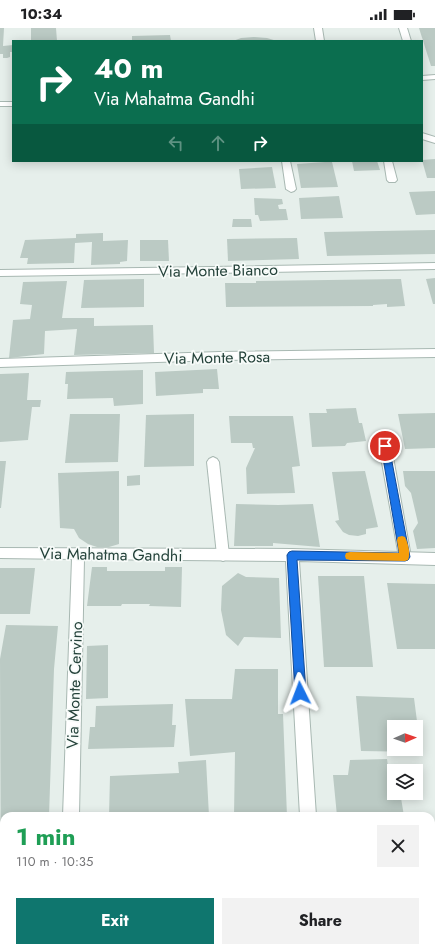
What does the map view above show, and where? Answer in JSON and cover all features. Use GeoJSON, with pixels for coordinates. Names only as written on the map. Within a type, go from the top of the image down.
{"type":"FeatureCollection","features":[{"type":"Feature","properties":{"kind":"street"},"geometry":{"type":"LineString","coordinates":[[318,28],[320,40]]}},
{"type":"Feature","properties":{"kind":"street"},"geometry":{"type":"LineString","coordinates":[[403,28],[407,40]]}},
{"type":"Feature","properties":{"kind":"street"},"geometry":{"type":"LineString","coordinates":[[423,78],[435,77]]}},
{"type":"Feature","properties":{"kind":"street"},"geometry":{"type":"LineString","coordinates":[[0,104],[12,104]]}},
{"type":"Feature","properties":{"kind":"street"},"geometry":{"type":"LineString","coordinates":[[423,136],[435,140]]}},
{"type":"Feature","properties":{"kind":"street"},"geometry":{"type":"LineString","coordinates":[[286,162],[291,189]]}},
{"type":"Feature","properties":{"kind":"street"},"geometry":{"type":"LineString","coordinates":[[388,162],[392,180]]}},
{"type":"Feature","properties":{"kind":"street","name":"Via Monte Bianco"},"geometry":{"type":"LineString","coordinates":[[0,273],[435,266]]}},
{"type":"Feature","properties":{"kind":"street","name":"Via Monte Rosa"},"geometry":{"type":"LineString","coordinates":[[0,363],[220,356],[435,353]]}},
{"type":"Feature","properties":{"kind":"street"},"geometry":{"type":"LineString","coordinates":[[385,446],[405,557]]}},
{"type":"Feature","properties":{"kind":"street"},"geometry":{"type":"LineString","coordinates":[[212,462],[223,556]]}},
{"type":"Feature","properties":{"kind":"street","name":"Via Mahatma Gandhi"},"geometry":{"type":"LineString","coordinates":[[0,553],[223,556],[292,555],[435,559]]}},
{"type":"Feature","properties":{"kind":"street","name":"Via Monte Cervino"},"geometry":{"type":"LineString","coordinates":[[71,812],[78,554]]}},
{"type":"Feature","properties":{"kind":"street"},"geometry":{"type":"LineString","coordinates":[[292,555],[308,812]]}},
{"type":"Feature","properties":{"kind":"building"},"geometry":{"type":"Polygon","coordinates":[[[0,28],[4,28],[3,46],[12,45],[12,52],[10,52],[10,57],[7,58],[3,58],[3,54],[0,54],[0,28]]]}},
{"type":"Feature","properties":{"kind":"building"},"geometry":{"type":"Polygon","coordinates":[[[31,28],[56,28],[57,40],[31,40],[31,28]]]}},
{"type":"Feature","properties":{"kind":"building"},"geometry":{"type":"Polygon","coordinates":[[[419,28],[435,28],[435,66],[431,66],[419,28]]]}},
{"type":"Feature","properties":{"kind":"building"},"geometry":{"type":"Polygon","coordinates":[[[170,35],[171,40],[132,40],[132,36],[170,35]]]}},
{"type":"Feature","properties":{"kind":"building"},"geometry":{"type":"Polygon","coordinates":[[[254,37],[274,40],[236,40],[254,37]]]}},
{"type":"Feature","properties":{"kind":"building"},"geometry":{"type":"Polygon","coordinates":[[[435,159],[435,178],[427,178],[423,160],[435,159]]]}},
{"type":"Feature","properties":{"kind":"building"},"geometry":{"type":"Polygon","coordinates":[[[332,162],[338,187],[301,188],[297,164],[332,162]]]}},
{"type":"Feature","properties":{"kind":"building"},"geometry":{"type":"Polygon","coordinates":[[[352,162],[377,162],[380,170],[354,171],[352,162]]]}},
{"type":"Feature","properties":{"kind":"building"},"geometry":{"type":"Polygon","coordinates":[[[272,167],[276,188],[241,189],[239,169],[272,167]]]}},
{"type":"Feature","properties":{"kind":"building"},"geometry":{"type":"Polygon","coordinates":[[[435,191],[435,214],[416,215],[409,192],[435,191]]]}},
{"type":"Feature","properties":{"kind":"building"},"geometry":{"type":"Polygon","coordinates":[[[339,196],[343,218],[301,219],[299,198],[339,196]]]}},
{"type":"Feature","properties":{"kind":"building"},"geometry":{"type":"Polygon","coordinates":[[[254,198],[282,199],[283,204],[278,205],[279,209],[286,209],[288,220],[260,221],[258,215],[255,215],[254,198]]]}},
{"type":"Feature","properties":{"kind":"building"},"geometry":{"type":"Polygon","coordinates":[[[233,219],[251,219],[252,227],[232,227],[233,219]]]}},
{"type":"Feature","properties":{"kind":"building"},"geometry":{"type":"Polygon","coordinates":[[[435,230],[435,254],[327,256],[324,232],[435,230]]]}},
{"type":"Feature","properties":{"kind":"building"},"geometry":{"type":"Polygon","coordinates":[[[103,233],[103,241],[128,240],[127,261],[120,262],[120,264],[91,265],[92,242],[75,243],[74,263],[27,264],[28,258],[20,258],[25,240],[76,238],[76,234],[103,233]]]}},
{"type":"Feature","properties":{"kind":"building"},"geometry":{"type":"Polygon","coordinates":[[[297,238],[299,259],[228,261],[227,239],[297,238]]]}},
{"type":"Feature","properties":{"kind":"building"},"geometry":{"type":"Polygon","coordinates":[[[140,240],[168,240],[169,261],[140,261],[140,240]]]}},
{"type":"Feature","properties":{"kind":"building"},"geometry":{"type":"Polygon","coordinates":[[[435,278],[435,304],[433,304],[426,279],[435,278]]]}},
{"type":"Feature","properties":{"kind":"building"},"geometry":{"type":"Polygon","coordinates":[[[144,279],[144,307],[81,308],[84,280],[144,279]]]}},
{"type":"Feature","properties":{"kind":"building"},"geometry":{"type":"Polygon","coordinates":[[[401,279],[405,306],[387,307],[387,304],[373,306],[226,307],[225,283],[256,283],[256,281],[401,279]]]}},
{"type":"Feature","properties":{"kind":"building"},"geometry":{"type":"Polygon","coordinates":[[[67,281],[62,318],[94,318],[94,326],[153,325],[154,353],[74,355],[77,329],[45,331],[44,354],[9,358],[13,320],[30,319],[32,305],[20,304],[23,282],[67,281]]]}},
{"type":"Feature","properties":{"kind":"building"},"geometry":{"type":"Polygon","coordinates":[[[217,369],[219,389],[203,389],[203,393],[156,396],[155,372],[217,369]]]}},
{"type":"Feature","properties":{"kind":"building"},"geometry":{"type":"Polygon","coordinates":[[[143,370],[143,404],[114,406],[113,398],[67,399],[68,384],[65,384],[66,372],[143,370]]]}},
{"type":"Feature","properties":{"kind":"building"},"geometry":{"type":"Polygon","coordinates":[[[29,373],[27,400],[41,400],[40,407],[32,407],[28,440],[0,442],[0,374],[29,373]]]}},
{"type":"Feature","properties":{"kind":"building"},"geometry":{"type":"Polygon","coordinates":[[[356,408],[359,423],[362,423],[366,441],[347,443],[345,446],[312,447],[309,413],[327,413],[326,409],[356,408]]]}},
{"type":"Feature","properties":{"kind":"building"},"geometry":{"type":"Polygon","coordinates":[[[435,413],[435,448],[405,449],[398,414],[435,413]]]}},
{"type":"Feature","properties":{"kind":"building"},"geometry":{"type":"Polygon","coordinates":[[[70,414],[120,414],[118,462],[65,463],[70,414]]]}},
{"type":"Feature","properties":{"kind":"building"},"geometry":{"type":"Polygon","coordinates":[[[194,414],[194,466],[144,467],[146,415],[194,414]]]}},
{"type":"Feature","properties":{"kind":"building"},"geometry":{"type":"Polygon","coordinates":[[[229,416],[293,416],[300,466],[292,467],[295,493],[247,494],[246,468],[255,448],[253,448],[252,443],[231,443],[229,416]]]}},
{"type":"Feature","properties":{"kind":"building"},"geometry":{"type":"Polygon","coordinates":[[[0,461],[6,461],[1,508],[0,508],[0,461]]]}},
{"type":"Feature","properties":{"kind":"building"},"geometry":{"type":"Polygon","coordinates":[[[119,471],[119,544],[109,547],[97,547],[88,544],[79,538],[74,529],[60,528],[58,473],[119,471]]]}},
{"type":"Feature","properties":{"kind":"building"},"geometry":{"type":"Polygon","coordinates":[[[365,471],[378,527],[366,529],[366,534],[358,536],[349,535],[343,532],[335,521],[339,520],[332,472],[365,471]]]}},
{"type":"Feature","properties":{"kind":"building"},"geometry":{"type":"Polygon","coordinates":[[[403,471],[435,471],[435,548],[417,549],[413,531],[418,523],[411,493],[405,486],[403,471]]]}},
{"type":"Feature","properties":{"kind":"building"},"geometry":{"type":"Polygon","coordinates":[[[140,475],[140,485],[127,486],[127,476],[140,475]]]}},
{"type":"Feature","properties":{"kind":"building"},"geometry":{"type":"Polygon","coordinates":[[[236,504],[313,504],[320,547],[273,543],[273,546],[234,546],[236,504]]]}},
{"type":"Feature","properties":{"kind":"building"},"geometry":{"type":"Polygon","coordinates":[[[92,567],[107,567],[107,571],[165,571],[165,567],[182,567],[181,607],[149,606],[150,604],[87,606],[92,567]]]}},
{"type":"Feature","properties":{"kind":"building"},"geometry":{"type":"Polygon","coordinates":[[[0,568],[35,568],[30,614],[0,614],[0,568]]]}},
{"type":"Feature","properties":{"kind":"building"},"geometry":{"type":"Polygon","coordinates":[[[238,573],[246,577],[279,578],[281,638],[244,637],[238,646],[226,635],[221,610],[222,586],[238,573]]]}},
{"type":"Feature","properties":{"kind":"building"},"geometry":{"type":"Polygon","coordinates":[[[318,576],[364,576],[373,667],[324,667],[318,576]]]}},
{"type":"Feature","properties":{"kind":"building"},"geometry":{"type":"Polygon","coordinates":[[[387,583],[435,584],[435,649],[397,649],[387,583]]]}},
{"type":"Feature","properties":{"kind":"building"},"geometry":{"type":"Polygon","coordinates":[[[6,625],[58,626],[54,669],[49,812],[1,812],[0,659],[6,625]]]}},
{"type":"Feature","properties":{"kind":"building"},"geometry":{"type":"Polygon","coordinates":[[[108,645],[108,698],[86,699],[87,646],[108,645]]]}},
{"type":"Feature","properties":{"kind":"building"},"geometry":{"type":"Polygon","coordinates":[[[235,669],[278,669],[278,714],[283,714],[287,812],[234,812],[235,752],[190,756],[185,699],[232,699],[235,669]]]}},
{"type":"Feature","properties":{"kind":"building"},"geometry":{"type":"Polygon","coordinates":[[[356,696],[414,698],[417,720],[387,720],[387,751],[361,751],[356,696]]]}},
{"type":"Feature","properties":{"kind":"building"},"geometry":{"type":"Polygon","coordinates":[[[173,704],[172,725],[176,725],[174,747],[88,749],[90,727],[95,727],[96,706],[173,704]]]}},
{"type":"Feature","properties":{"kind":"building"},"geometry":{"type":"Polygon","coordinates":[[[387,759],[387,800],[401,800],[403,812],[337,812],[333,775],[348,775],[350,760],[387,759]]]}},
{"type":"Feature","properties":{"kind":"building"},"geometry":{"type":"Polygon","coordinates":[[[206,760],[209,812],[109,812],[110,776],[179,773],[178,762],[206,760]]]}},
{"type":"Feature","properties":{"kind":"slow traffic"},"geometry":{"type":"LineString","coordinates":[[350,556],[405,557],[402,540]]}},
{"type":"Feature","properties":{"kind":"route"},"geometry":{"type":"LineString","coordinates":[[300,693],[292,555],[405,557],[385,446]]}}]}
